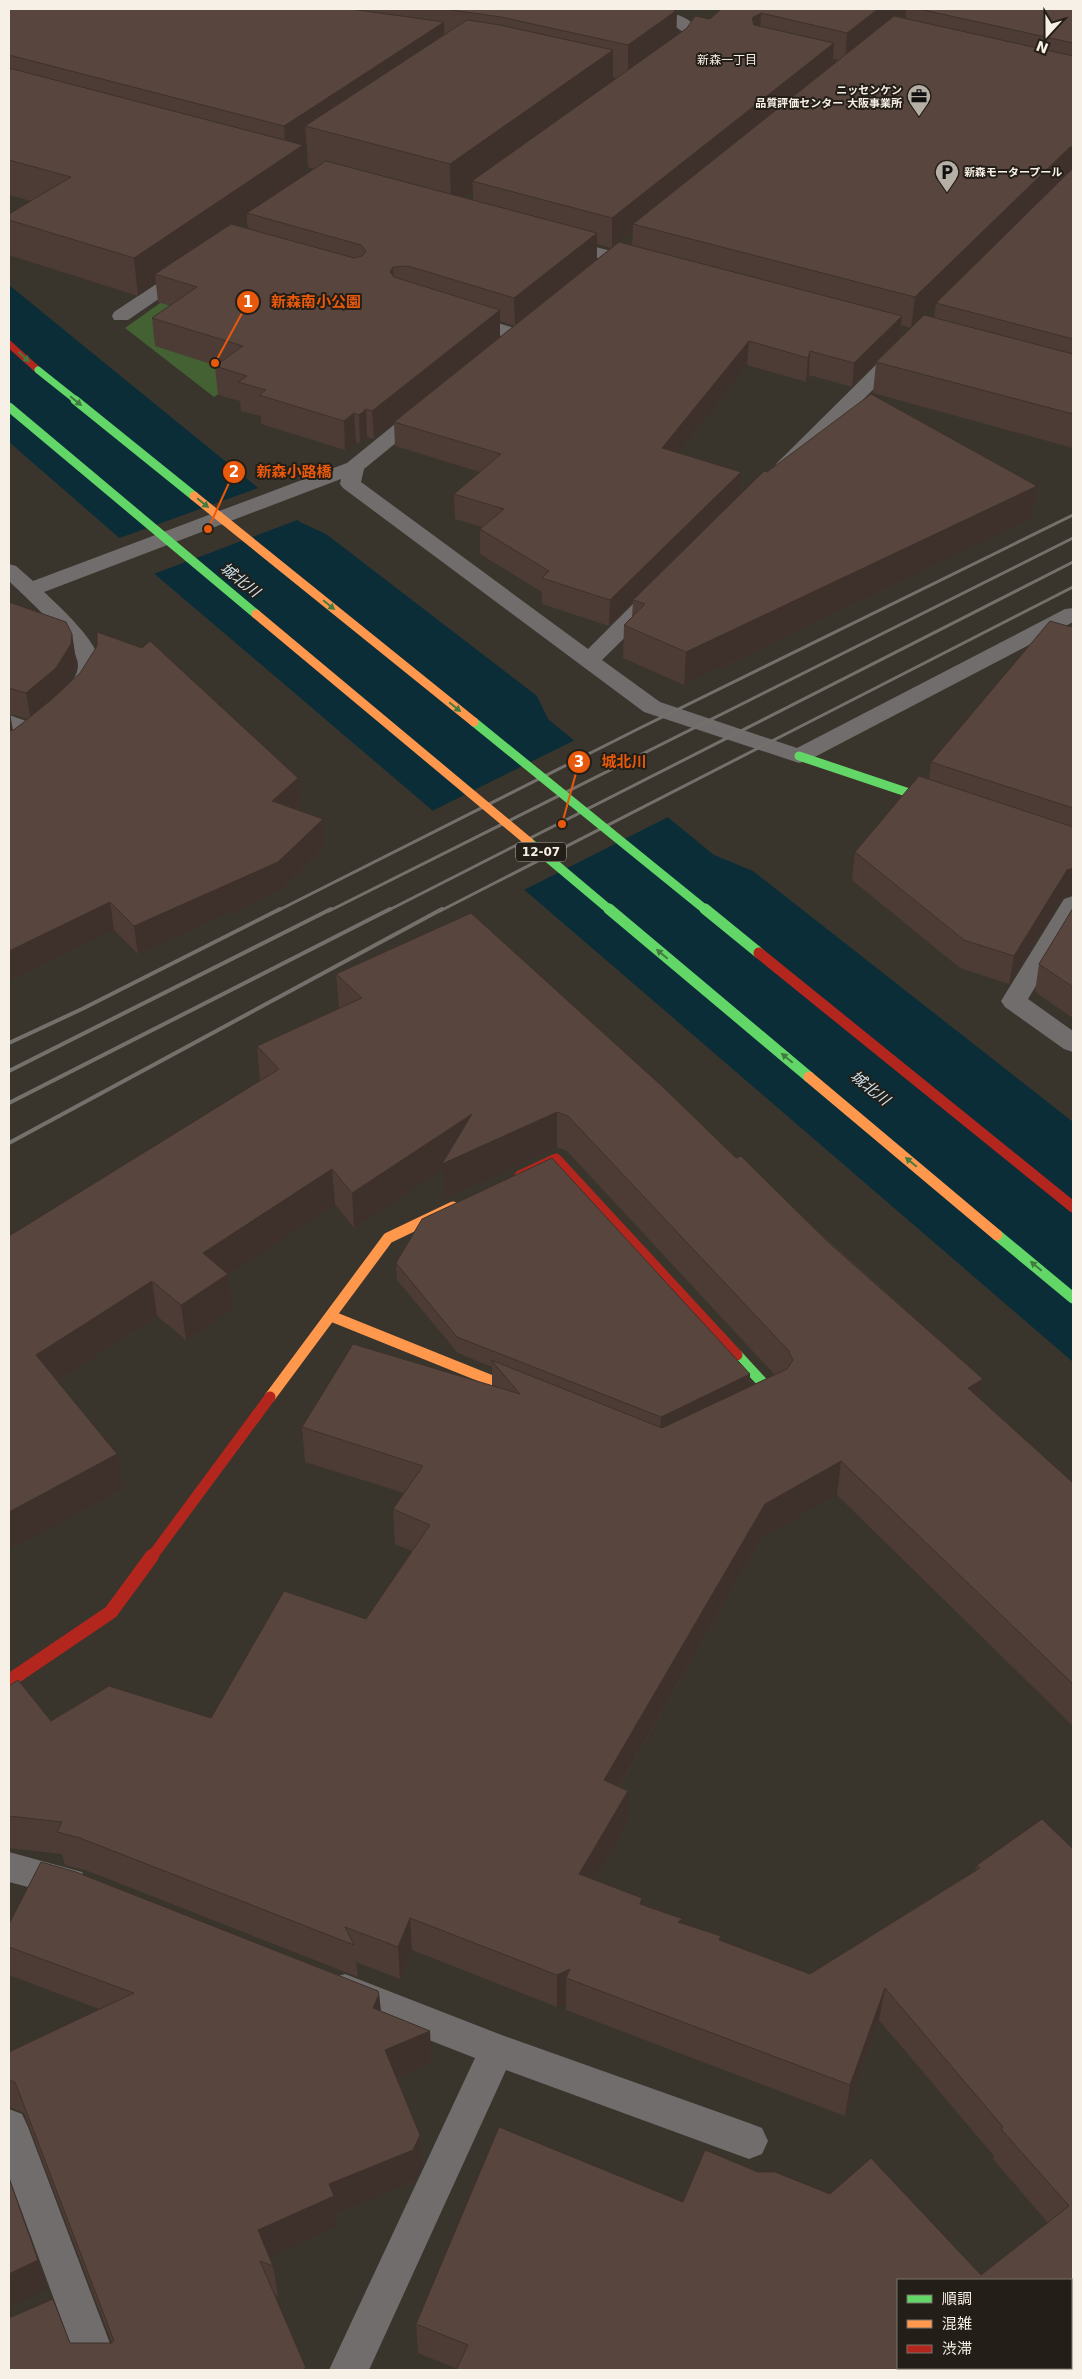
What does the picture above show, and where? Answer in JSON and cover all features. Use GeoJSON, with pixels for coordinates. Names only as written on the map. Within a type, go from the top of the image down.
{"type":"FeatureCollection","features":[{"type":"Feature","properties":{"kind":"main road"},"geometry":{"type":"LineString","coordinates":[[9,344],[38,370],[1073,1207]]}},
{"type":"Feature","properties":{"kind":"main road","name":"12-07"},"geometry":{"type":"LineString","coordinates":[[9,407],[1073,1298]]}},
{"type":"Feature","properties":{"kind":"main road"},"geometry":{"type":"LineString","coordinates":[[798,756],[950,806]]}},
{"type":"Feature","properties":{"kind":"main road"},"geometry":{"type":"LineString","coordinates":[[512,1180],[556,1159],[773,1394],[748,1407]]}},
{"type":"Feature","properties":{"kind":"main road"},"geometry":{"type":"LineString","coordinates":[[9,1681],[111,1612],[388,1238],[468,1200]]}},
{"type":"Feature","properties":{"kind":"main road"},"geometry":{"type":"LineString","coordinates":[[331,1316],[542,1401]]}},
{"type":"Feature","properties":{"kind":"street"},"geometry":{"type":"LineString","coordinates":[[632,9],[674,19],[692,31],[679,52],[658,67]]}},
{"type":"Feature","properties":{"kind":"street"},"geometry":{"type":"LineString","coordinates":[[547,239],[660,270]]}},
{"type":"Feature","properties":{"kind":"street"},"geometry":{"type":"LineString","coordinates":[[598,269],[628,244]]}},
{"type":"Feature","properties":{"kind":"street"},"geometry":{"type":"LineString","coordinates":[[121,316],[207,258]]}},
{"type":"Feature","properties":{"kind":"street"},"geometry":{"type":"LineString","coordinates":[[446,312],[524,329],[502,347]]}},
{"type":"Feature","properties":{"kind":"street"},"geometry":{"type":"LineString","coordinates":[[772,478],[914,338],[900,335]]}},
{"type":"Feature","properties":{"kind":"street"},"geometry":{"type":"LineString","coordinates":[[30,590],[354,467],[435,401]]}},
{"type":"Feature","properties":{"kind":"street"},"geometry":{"type":"LineString","coordinates":[[354,467],[350,484],[652,707],[798,756],[1073,614]]}},
{"type":"Feature","properties":{"kind":"street"},"geometry":{"type":"LineString","coordinates":[[9,570],[81,646],[89,661],[86,678],[46,720],[15,746]]}},
{"type":"Feature","properties":{"kind":"street"},"geometry":{"type":"LineString","coordinates":[[588,661],[666,584]]}},
{"type":"Feature","properties":{"kind":"street"},"geometry":{"type":"LineString","coordinates":[[9,722],[46,720]]}},
{"type":"Feature","properties":{"kind":"street"},"geometry":{"type":"LineString","coordinates":[[1073,904],[1014,1001],[1073,1043]]}},
{"type":"Feature","properties":{"kind":"street"},"geometry":{"type":"LineString","coordinates":[[9,1867],[96,1891]]}},
{"type":"Feature","properties":{"kind":"street"},"geometry":{"type":"LineString","coordinates":[[315,1978],[497,2050],[749,2141]]}},
{"type":"Feature","properties":{"kind":"street"},"geometry":{"type":"LineString","coordinates":[[349,2370],[497,2050]]}},
{"type":"Feature","properties":{"kind":"street"},"geometry":{"type":"LineString","coordinates":[[9,2127],[57,2307],[100,2370]]}},
{"type":"Feature","properties":{"kind":"green space"},"geometry":{"type":"Polygon","coordinates":[[[191,281],[320,319],[214,397],[125,328],[191,281]]]}},
{"type":"Feature","properties":{"kind":"water","name":"城北川"},"geometry":{"type":"Polygon","coordinates":[[[9,285],[300,522],[326,534],[537,696],[548,719],[714,855],[753,871],[1073,1122],[1073,1362],[151,571],[117,536],[9,442],[9,285]]]}},
{"type":"Feature","properties":{"kind":"pier"},"geometry":{"type":"Polygon","coordinates":[[[261,487],[300,519],[151,575],[117,539],[261,487]]]}},
{"type":"Feature","properties":{"kind":"pier"},"geometry":{"type":"Polygon","coordinates":[[[577,739],[670,816],[522,891],[430,812],[577,739]]]}},
{"type":"Feature","properties":{"kind":"building"},"geometry":{"type":"Polygon","coordinates":[[[9,9],[351,9],[444,22],[284,126],[9,55],[9,9]]]}},
{"type":"Feature","properties":{"kind":"building"},"geometry":{"type":"Polygon","coordinates":[[[445,9],[676,9],[628,45],[501,17],[445,9]]]}},
{"type":"Feature","properties":{"kind":"building"},"geometry":{"type":"Polygon","coordinates":[[[721,9],[878,9],[847,33],[761,13],[752,18],[754,25],[834,43],[612,218],[472,181],[687,28],[695,16],[710,19],[721,9]]]}},
{"type":"Feature","properties":{"kind":"building"},"geometry":{"type":"Polygon","coordinates":[[[919,9],[1073,9],[1073,43],[919,9]]]}},
{"type":"Feature","properties":{"kind":"building"},"geometry":{"type":"Polygon","coordinates":[[[894,16],[1073,56],[1073,147],[1070,147],[915,297],[633,224],[894,16]]]}},
{"type":"Feature","properties":{"kind":"building"},"geometry":{"type":"Polygon","coordinates":[[[467,20],[500,25],[613,50],[450,164],[305,126],[467,20]]]}},
{"type":"Feature","properties":{"kind":"building"},"geometry":{"type":"Polygon","coordinates":[[[9,68],[303,145],[134,258],[9,220],[9,214],[71,177],[9,160],[9,68]]]}},
{"type":"Feature","properties":{"kind":"building"},"geometry":{"type":"Polygon","coordinates":[[[326,161],[597,233],[514,298],[408,266],[393,267],[390,272],[394,277],[500,310],[372,411],[366,409],[359,415],[354,413],[344,421],[259,395],[266,390],[238,382],[247,376],[215,366],[243,346],[152,318],[197,287],[155,274],[231,224],[354,258],[362,256],[366,251],[361,245],[247,213],[326,161]]]}},
{"type":"Feature","properties":{"kind":"building"},"geometry":{"type":"Polygon","coordinates":[[[1073,168],[1073,339],[936,303],[1073,168]]]}},
{"type":"Feature","properties":{"kind":"building"},"geometry":{"type":"Polygon","coordinates":[[[619,242],[902,316],[854,363],[810,351],[808,358],[749,341],[662,448],[741,472],[610,600],[542,578],[549,571],[480,529],[504,509],[454,494],[501,454],[394,422],[619,242]]]}},
{"type":"Feature","properties":{"kind":"building"},"geometry":{"type":"Polygon","coordinates":[[[924,315],[1073,354],[1073,414],[876,362],[924,315]]]}},
{"type":"Feature","properties":{"kind":"building"},"geometry":{"type":"Polygon","coordinates":[[[871,394],[1037,486],[686,652],[624,625],[645,604],[633,600],[764,471],[767,472],[871,394]]]}},
{"type":"Feature","properties":{"kind":"building"},"geometry":{"type":"Polygon","coordinates":[[[9,602],[66,622],[72,634],[71,644],[56,668],[26,693],[9,688],[9,602]]]}},
{"type":"Feature","properties":{"kind":"building"},"geometry":{"type":"Polygon","coordinates":[[[1050,621],[1071,627],[1073,624],[1073,808],[931,762],[1050,621]]]}},
{"type":"Feature","properties":{"kind":"building"},"geometry":{"type":"Polygon","coordinates":[[[97,632],[142,648],[150,641],[298,778],[272,801],[323,819],[278,862],[134,926],[110,902],[9,951],[9,731],[14,730],[51,700],[80,673],[97,646],[97,632]]]}},
{"type":"Feature","properties":{"kind":"building"},"geometry":{"type":"Polygon","coordinates":[[[919,776],[1073,827],[1073,868],[1067,870],[1014,956],[964,940],[855,852],[919,776]]]}},
{"type":"Feature","properties":{"kind":"building"},"geometry":{"type":"Polygon","coordinates":[[[1073,908],[1073,987],[1039,964],[1073,908]]]}},
{"type":"Feature","properties":{"kind":"building"},"geometry":{"type":"Polygon","coordinates":[[[471,913],[664,1088],[736,1158],[741,1156],[828,1242],[983,1379],[968,1388],[1073,1483],[1073,1684],[841,1461],[765,1504],[604,1780],[628,1791],[579,1874],[642,1898],[640,1904],[683,1919],[678,1922],[721,1936],[719,1940],[810,1974],[980,1868],[977,1865],[1042,1819],[1073,1849],[1073,2370],[456,2370],[468,2345],[416,2324],[499,2127],[683,2202],[705,2150],[758,2172],[775,2172],[830,2194],[871,2158],[981,2275],[1069,2206],[1001,2129],[1003,2127],[885,1988],[850,2085],[566,1978],[570,1969],[557,1975],[410,1918],[398,1947],[345,1927],[354,1945],[80,1838],[57,1832],[62,1822],[9,1816],[9,1686],[18,1680],[51,1721],[109,1686],[211,1718],[284,1591],[366,1619],[430,1525],[393,1509],[423,1466],[302,1427],[353,1344],[520,1394],[491,1360],[662,1428],[787,1369],[793,1360],[788,1350],[568,1116],[557,1112],[442,1164],[472,1114],[352,1193],[332,1169],[203,1253],[228,1274],[181,1305],[152,1281],[36,1355],[117,1454],[9,1512],[9,1236],[279,1069],[257,1046],[362,998],[336,974],[471,913]]]}},
{"type":"Feature","properties":{"kind":"building"},"geometry":{"type":"Polygon","coordinates":[[[552,1158],[750,1374],[661,1417],[457,1337],[396,1263],[422,1219],[552,1158]]]}},
{"type":"Feature","properties":{"kind":"building"},"geometry":{"type":"Polygon","coordinates":[[[41,1862],[76,1872],[378,1991],[379,1994],[373,2008],[430,2031],[385,2050],[420,2135],[413,2150],[329,2184],[334,2196],[258,2230],[273,2266],[260,2261],[306,2368],[302,2370],[9,2370],[9,2318],[53,2299],[70,2343],[112,2343],[114,2341],[15,2082],[9,2080],[9,2052],[134,1993],[9,1947],[9,1924],[41,1862]]]}},
{"type":"Feature","properties":{"kind":"building"},"geometry":{"type":"Polygon","coordinates":[[[9,2178],[38,2260],[9,2274],[9,2178]]]}},
{"type":"Feature","properties":{"kind":"railway"},"geometry":{"type":"LineString","coordinates":[[277,911],[638,729],[1073,515]]}},
{"type":"Feature","properties":{"kind":"railway"},"geometry":{"type":"LineString","coordinates":[[329,911],[1073,538]]}},
{"type":"Feature","properties":{"kind":"railway"},"geometry":{"type":"LineString","coordinates":[[387,911],[1073,562]]}},
{"type":"Feature","properties":{"kind":"railway"},"geometry":{"type":"LineString","coordinates":[[440,911],[1073,587]]}},
{"type":"Feature","properties":{"kind":"railway"},"geometry":{"type":"LineString","coordinates":[[9,1043],[82,1009],[280,909]]}},
{"type":"Feature","properties":{"kind":"railway"},"geometry":{"type":"LineString","coordinates":[[9,1071],[331,909]]}},
{"type":"Feature","properties":{"kind":"railway"},"geometry":{"type":"LineString","coordinates":[[9,1103],[390,909]]}},
{"type":"Feature","properties":{"kind":"railway"},"geometry":{"type":"LineString","coordinates":[[9,1143],[442,909]]}},
{"type":"Feature","properties":{"kind":"traffic: fast"},"geometry":{"type":"LineString","coordinates":[[38,370],[194,496]]}},
{"type":"Feature","properties":{"kind":"traffic: fast"},"geometry":{"type":"LineString","coordinates":[[9,407],[256,614]]}},
{"type":"Feature","properties":{"kind":"traffic: fast"},"geometry":{"type":"LineString","coordinates":[[474,722],[759,953]]}},
{"type":"Feature","properties":{"kind":"traffic: fast"},"geometry":{"type":"LineString","coordinates":[[799,756],[942,804]]}},
{"type":"Feature","properties":{"kind":"traffic: fast"},"geometry":{"type":"LineString","coordinates":[[529,842],[809,1077]]}},
{"type":"Feature","properties":{"kind":"traffic: fast"},"geometry":{"type":"LineString","coordinates":[[997,1235],[1073,1298]]}},
{"type":"Feature","properties":{"kind":"traffic: fast"},"geometry":{"type":"LineString","coordinates":[[737,1355],[773,1394],[756,1403]]}},
{"type":"Feature","properties":{"kind":"traffic: slow"},"geometry":{"type":"LineString","coordinates":[[194,496],[474,722]]}},
{"type":"Feature","properties":{"kind":"traffic: slow"},"geometry":{"type":"LineString","coordinates":[[256,614],[529,842]]}},
{"type":"Feature","properties":{"kind":"traffic: slow"},"geometry":{"type":"LineString","coordinates":[[809,1077],[997,1235]]}},
{"type":"Feature","properties":{"kind":"traffic: slow"},"geometry":{"type":"LineString","coordinates":[[270,1397],[388,1238],[453,1207]]}},
{"type":"Feature","properties":{"kind":"traffic: slow"},"geometry":{"type":"LineString","coordinates":[[331,1316],[527,1395]]}},
{"type":"Feature","properties":{"kind":"traffic: jam"},"geometry":{"type":"LineString","coordinates":[[9,344],[38,370]]}},
{"type":"Feature","properties":{"kind":"traffic: jam"},"geometry":{"type":"LineString","coordinates":[[759,953],[1073,1207]]}},
{"type":"Feature","properties":{"kind":"traffic: jam"},"geometry":{"type":"LineString","coordinates":[[520,1176],[556,1159],[737,1355]]}},
{"type":"Feature","properties":{"kind":"traffic: jam"},"geometry":{"type":"LineString","coordinates":[[9,1681],[111,1612],[270,1397]]}},
{"type":"Feature","properties":{"kind":"place","name":"ニッセンケン 品質評価センター 大阪事業所"},"geometry":{"type":"Point","coordinates":[919,117]}},
{"type":"Feature","properties":{"kind":"place","name":"新森モータープール"},"geometry":{"type":"Point","coordinates":[947,193]}},
{"type":"Feature","properties":{"kind":"place","name":"新森南小公園"},"geometry":{"type":"Point","coordinates":[215,363]}},
{"type":"Feature","properties":{"kind":"place","name":"新森小路橋"},"geometry":{"type":"Point","coordinates":[208,529]}},
{"type":"Feature","properties":{"kind":"place","name":"城北川"},"geometry":{"type":"Point","coordinates":[562,824]}},
{"type":"Feature","properties":{"kind":"district","name":"新森一丁目"},"geometry":{"type":"Point","coordinates":[727,60]}}]}
